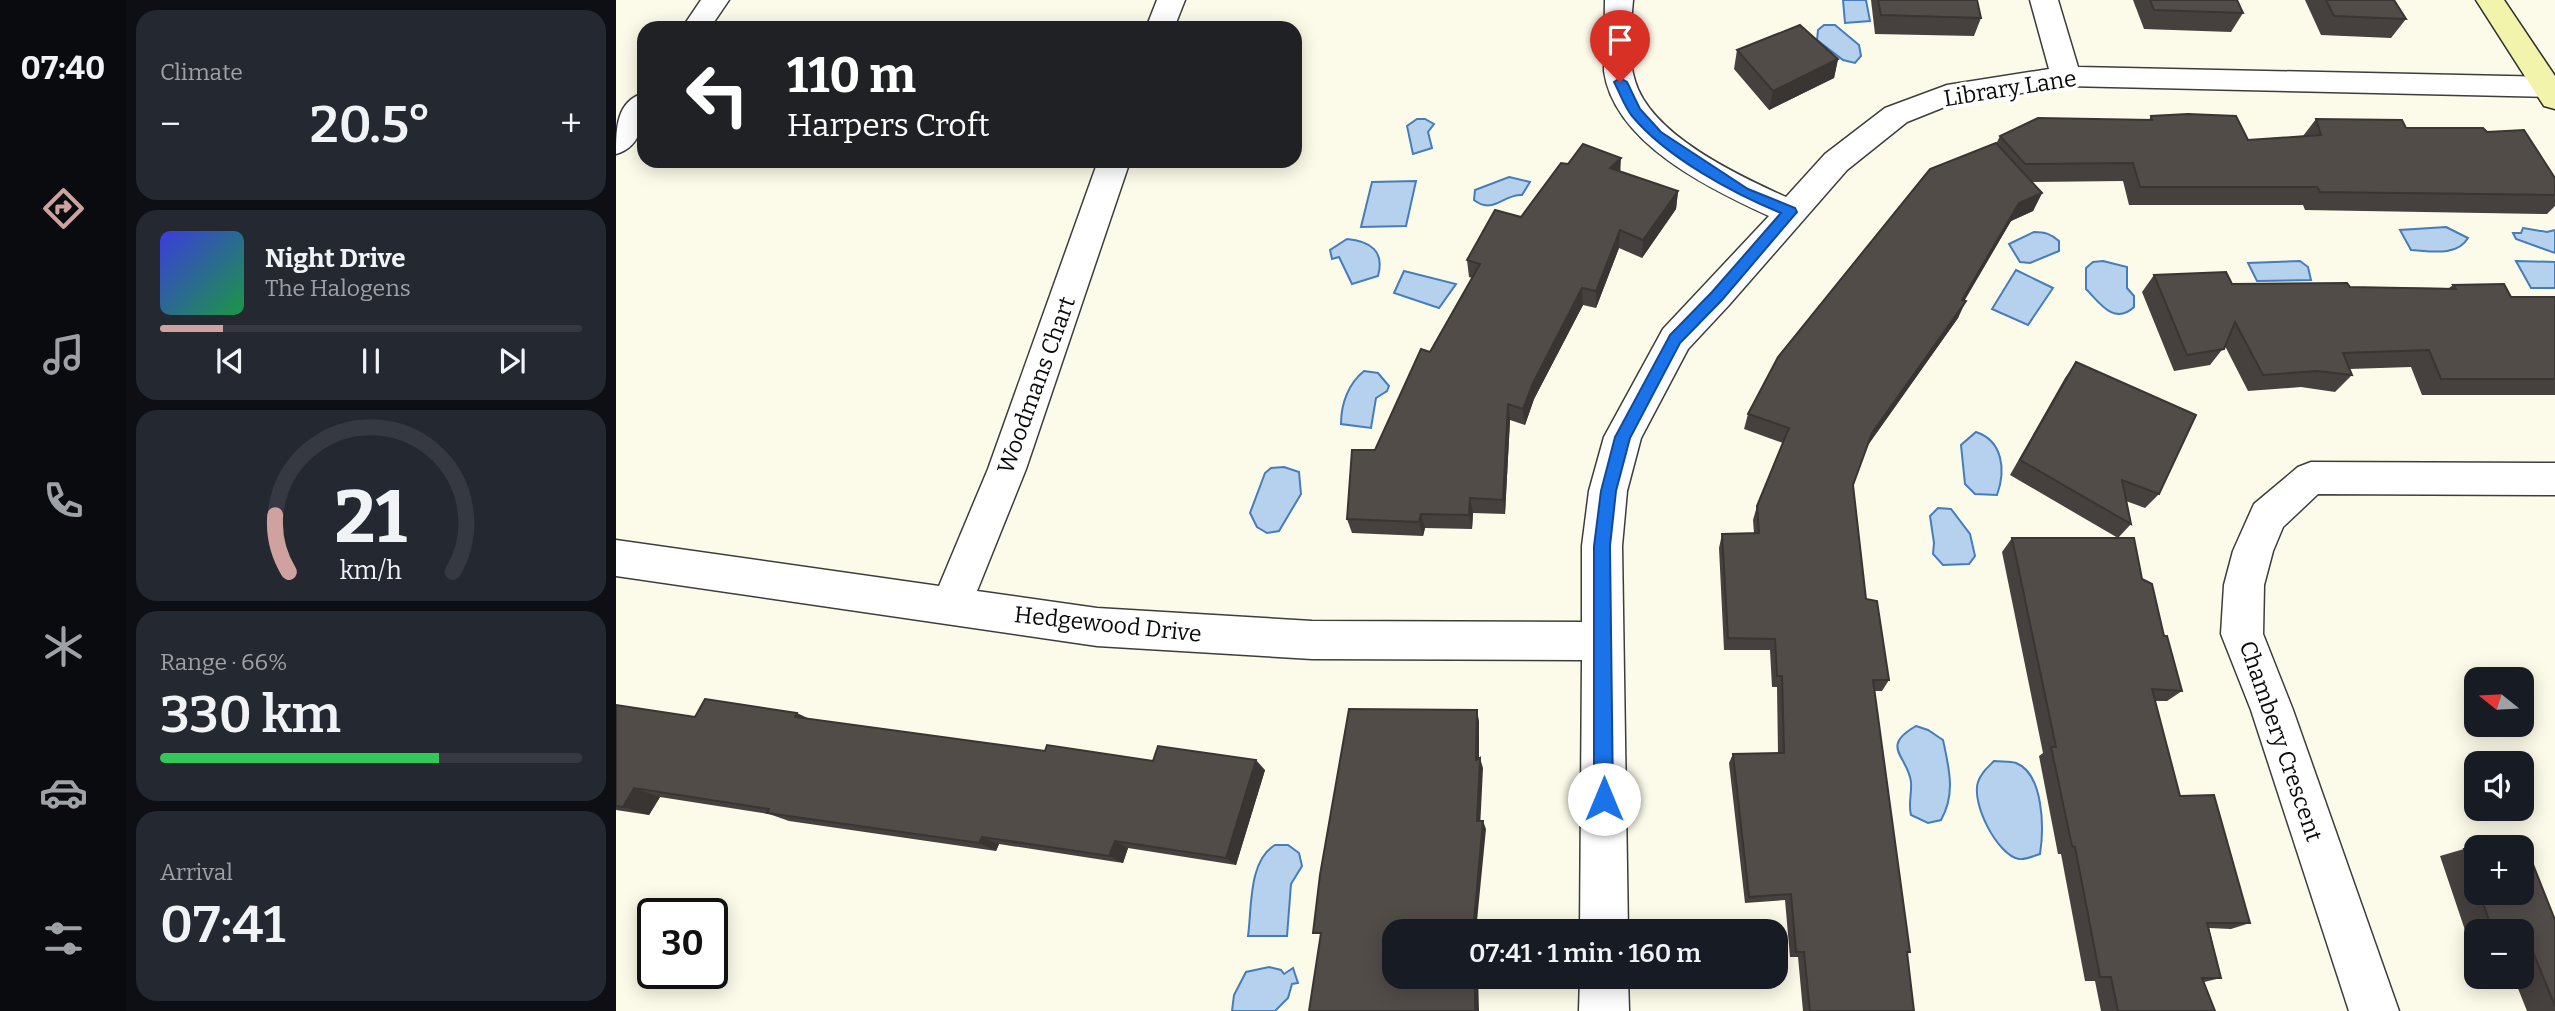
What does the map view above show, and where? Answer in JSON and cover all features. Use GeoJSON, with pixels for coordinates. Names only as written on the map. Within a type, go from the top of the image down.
{"type":"FeatureCollection","features":[{"type":"Feature","properties":{"kind":"main road"},"geometry":{"type":"LineString","coordinates":[[2490,0],[2552,90]]}},
{"type":"Feature","properties":{"kind":"street"},"geometry":{"type":"LineString","coordinates":[[701,21],[715,0]]}},
{"type":"Feature","properties":{"kind":"street"},"geometry":{"type":"LineString","coordinates":[[1163,21],[1171,0]]}},
{"type":"Feature","properties":{"kind":"street"},"geometry":{"type":"LineString","coordinates":[[1619,0],[1617,26],[1620,82],[1634,111],[1657,135],[1701,166],[1743,192],[1790,212]]}},
{"type":"Feature","properties":{"kind":"street"},"geometry":{"type":"LineString","coordinates":[[2044,0],[2066,76]]}},
{"type":"Feature","properties":{"kind":"street","name":"Library Lane"},"geometry":{"type":"LineString","coordinates":[[1604,919],[1602,546],[1608,491],[1623,437],[1675,339],[1717,296],[1836,162],[1896,115],[1947,95],[2066,76],[2552,90]]}},
{"type":"Feature","properties":{"kind":"street"},"geometry":{"type":"LineString","coordinates":[[616,143],[637,113]]}},
{"type":"Feature","properties":{"kind":"street","name":"Woodmans Chart"},"geometry":{"type":"LineString","coordinates":[[951,607],[1007,469],[1113,168]]}},
{"type":"Feature","properties":{"kind":"street","name":"Chambery Crescent"},"geometry":{"type":"LineString","coordinates":[[2374,1011],[2272,710],[2242,634],[2244,585],[2253,551],[2268,516],[2311,478],[2555,479]]}},
{"type":"Feature","properties":{"kind":"street","name":"Hedgewood Drive"},"geometry":{"type":"LineString","coordinates":[[616,558],[1097,627],[1312,640],[1604,642]]}},
{"type":"Feature","properties":{"kind":"street"},"geometry":{"type":"LineString","coordinates":[[1604,989],[1604,1011]]}},
{"type":"Feature","properties":{"kind":"water"},"geometry":{"type":"Polygon","coordinates":[[[1843,0],[1866,0],[1870,21],[1845,23],[1843,0]]]}},
{"type":"Feature","properties":{"kind":"water"},"geometry":{"type":"Polygon","coordinates":[[[1824,25],[1835,25],[1859,45],[1861,56],[1855,63],[1843,60],[1817,40],[1818,30],[1824,25]]]}},
{"type":"Feature","properties":{"kind":"water"},"geometry":{"type":"Polygon","coordinates":[[[1417,119],[1425,119],[1434,124],[1428,132],[1432,148],[1413,154],[1407,126],[1417,119]]]}},
{"type":"Feature","properties":{"kind":"water"},"geometry":{"type":"Polygon","coordinates":[[[1509,177],[1530,182],[1522,195],[1493,205],[1474,200],[1475,190],[1509,177]]]}},
{"type":"Feature","properties":{"kind":"water"},"geometry":{"type":"Polygon","coordinates":[[[1416,181],[1406,226],[1361,227],[1372,182],[1416,181]]]}},
{"type":"Feature","properties":{"kind":"water"},"geometry":{"type":"Polygon","coordinates":[[[2446,227],[2468,238],[2457,248],[2450,250],[2411,250],[2400,230],[2446,227]]]}},
{"type":"Feature","properties":{"kind":"water"},"geometry":{"type":"Polygon","coordinates":[[[2523,228],[2547,232],[2555,230],[2555,253],[2516,239],[2513,233],[2521,233],[2523,228]]]}},
{"type":"Feature","properties":{"kind":"water"},"geometry":{"type":"Polygon","coordinates":[[[2034,232],[2048,234],[2059,241],[2059,251],[2030,263],[2020,262],[2009,244],[2034,232]]]}},
{"type":"Feature","properties":{"kind":"water"},"geometry":{"type":"Polygon","coordinates":[[[1347,239],[1363,242],[1374,249],[1379,260],[1378,276],[1352,284],[1339,257],[1332,259],[1330,250],[1347,239]]]}},
{"type":"Feature","properties":{"kind":"water"},"geometry":{"type":"Polygon","coordinates":[[[2103,261],[2127,267],[2127,288],[2134,296],[2134,307],[2127,312],[2120,314],[2107,310],[2086,289],[2086,268],[2093,262],[2103,261]]]}},
{"type":"Feature","properties":{"kind":"water"},"geometry":{"type":"Polygon","coordinates":[[[2300,261],[2308,267],[2311,280],[2257,281],[2248,263],[2300,261]]]}},
{"type":"Feature","properties":{"kind":"water"},"geometry":{"type":"Polygon","coordinates":[[[2516,261],[2555,262],[2555,288],[2531,288],[2516,261]]]}},
{"type":"Feature","properties":{"kind":"water"},"geometry":{"type":"Polygon","coordinates":[[[2016,270],[2053,288],[2028,325],[1992,309],[2016,270]]]}},
{"type":"Feature","properties":{"kind":"water"},"geometry":{"type":"Polygon","coordinates":[[[1404,271],[1456,284],[1439,308],[1394,293],[1404,271]]]}},
{"type":"Feature","properties":{"kind":"water"},"geometry":{"type":"Polygon","coordinates":[[[1364,371],[1378,373],[1389,386],[1387,391],[1376,398],[1371,428],[1341,424],[1346,395],[1364,371]]]}},
{"type":"Feature","properties":{"kind":"water"},"geometry":{"type":"Polygon","coordinates":[[[1976,432],[1992,442],[2000,457],[2001,476],[1997,495],[1975,494],[1965,484],[1961,445],[1976,432]]]}},
{"type":"Feature","properties":{"kind":"water"},"geometry":{"type":"Polygon","coordinates":[[[1284,467],[1299,472],[1301,494],[1279,531],[1267,533],[1257,527],[1250,513],[1265,473],[1271,468],[1284,467]]]}},
{"type":"Feature","properties":{"kind":"water"},"geometry":{"type":"Polygon","coordinates":[[[1938,508],[1951,509],[1970,534],[1975,556],[1969,564],[1943,565],[1933,554],[1930,516],[1938,508]]]}},
{"type":"Feature","properties":{"kind":"water"},"geometry":{"type":"Polygon","coordinates":[[[1916,726],[1943,740],[1949,771],[1950,791],[1946,810],[1941,820],[1928,823],[1911,815],[1911,782],[1897,746],[1905,733],[1916,726]]]}},
{"type":"Feature","properties":{"kind":"water"},"geometry":{"type":"Polygon","coordinates":[[[1994,761],[2016,763],[2032,778],[2042,817],[2040,854],[2021,859],[2011,855],[2002,848],[1982,815],[1978,802],[1978,782],[1994,761]]]}},
{"type":"Feature","properties":{"kind":"water"},"geometry":{"type":"Polygon","coordinates":[[[1275,845],[1288,845],[1299,853],[1302,866],[1291,884],[1287,936],[1248,936],[1256,873],[1266,852],[1275,845]]]}},
{"type":"Feature","properties":{"kind":"water"},"geometry":{"type":"Polygon","coordinates":[[[1269,967],[1281,970],[1284,974],[1293,968],[1298,983],[1292,984],[1288,998],[1275,1011],[1232,1011],[1234,995],[1246,972],[1269,967]]]}},
{"type":"Feature","properties":{"kind":"building"},"geometry":{"type":"Polygon","coordinates":[[[1878,0],[1977,0],[1981,18],[1881,15],[1878,0]]]}},
{"type":"Feature","properties":{"kind":"building"},"geometry":{"type":"Polygon","coordinates":[[[2150,0],[2237,0],[2243,13],[2154,10],[2150,0]]]}},
{"type":"Feature","properties":{"kind":"building"},"geometry":{"type":"Polygon","coordinates":[[[2326,0],[2394,0],[2406,19],[2334,16],[2326,0]]]}},
{"type":"Feature","properties":{"kind":"building"},"geometry":{"type":"Polygon","coordinates":[[[1800,25],[1838,59],[1773,91],[1737,50],[1800,25]]]}},
{"type":"Feature","properties":{"kind":"building"},"geometry":{"type":"Polygon","coordinates":[[[2151,116],[2236,116],[2248,140],[2321,135],[2316,119],[2402,120],[2406,128],[2483,128],[2487,132],[2524,130],[2555,178],[2555,195],[2320,192],[2317,187],[2140,187],[2133,163],[2025,164],[2000,136],[2038,118],[2152,120],[2151,116]]]}},
{"type":"Feature","properties":{"kind":"building"},"geometry":{"type":"Polygon","coordinates":[[[1996,143],[2042,193],[2019,203],[1962,300],[1966,301],[1872,433],[1853,485],[1866,599],[1877,601],[1889,680],[1873,680],[1910,952],[1907,952],[1914,1011],[1810,1011],[1804,952],[1796,952],[1791,894],[1749,897],[1733,754],[1784,753],[1782,676],[1777,676],[1775,639],[1728,638],[1722,534],[1759,533],[1757,506],[1789,428],[1748,414],[1778,357],[1930,169],[1996,143]]]}},
{"type":"Feature","properties":{"kind":"building"},"geometry":{"type":"Polygon","coordinates":[[[1583,144],[1621,158],[1610,168],[1678,191],[1643,240],[1620,230],[1596,291],[1582,288],[1533,383],[1523,409],[1508,404],[1503,500],[1470,498],[1469,515],[1421,514],[1419,522],[1347,519],[1352,450],[1375,450],[1421,349],[1430,352],[1480,264],[1467,260],[1495,210],[1521,217],[1561,163],[1568,164],[1583,144]]]}},
{"type":"Feature","properties":{"kind":"building"},"geometry":{"type":"Polygon","coordinates":[[[2226,272],[2232,284],[2347,283],[2350,287],[2456,289],[2453,285],[2504,284],[2511,297],[2555,297],[2555,379],[2441,379],[2429,350],[2343,353],[2352,375],[2317,371],[2263,375],[2235,322],[2224,349],[2187,355],[2154,275],[2226,272]]]}},
{"type":"Feature","properties":{"kind":"building"},"geometry":{"type":"Polygon","coordinates":[[[2076,362],[2196,415],[2159,494],[2122,480],[2131,524],[2020,460],[2076,362]]]}},
{"type":"Feature","properties":{"kind":"building"},"geometry":{"type":"Polygon","coordinates":[[[2012,538],[2134,538],[2142,579],[2152,584],[2164,636],[2167,636],[2182,691],[2152,689],[2180,796],[2214,795],[2250,923],[2207,923],[2221,978],[2202,978],[2215,1011],[2118,1011],[2111,977],[2100,977],[2075,847],[2072,846],[2051,747],[2056,747],[2012,538]]]}},
{"type":"Feature","properties":{"kind":"building"},"geometry":{"type":"Polygon","coordinates":[[[705,699],[797,713],[795,717],[1045,751],[1047,745],[1153,761],[1158,746],[1256,760],[1226,858],[1115,841],[1109,856],[982,837],[979,843],[767,813],[769,809],[634,788],[623,807],[616,806],[616,705],[695,717],[705,699]]]}},
{"type":"Feature","properties":{"kind":"building"},"geometry":{"type":"Polygon","coordinates":[[[1349,709],[1477,710],[1476,760],[1480,758],[1477,821],[1483,821],[1474,919],[1382,919],[1382,989],[1475,989],[1475,1011],[1309,1011],[1321,933],[1313,933],[1320,875],[1349,709]]]}},
{"type":"Feature","properties":{"kind":"building"},"geometry":{"type":"Polygon","coordinates":[[[2534,867],[2555,920],[2555,1006],[2534,955],[2534,919],[2489,919],[2484,905],[2534,905],[2534,867]]]}},
{"type":"Feature","properties":{"kind":"route"},"geometry":{"type":"LineString","coordinates":[[1604,799],[1602,546],[1608,491],[1623,437],[1675,339],[1717,296],[1790,212],[1743,192],[1657,135],[1634,111],[1620,82]]}}]}
